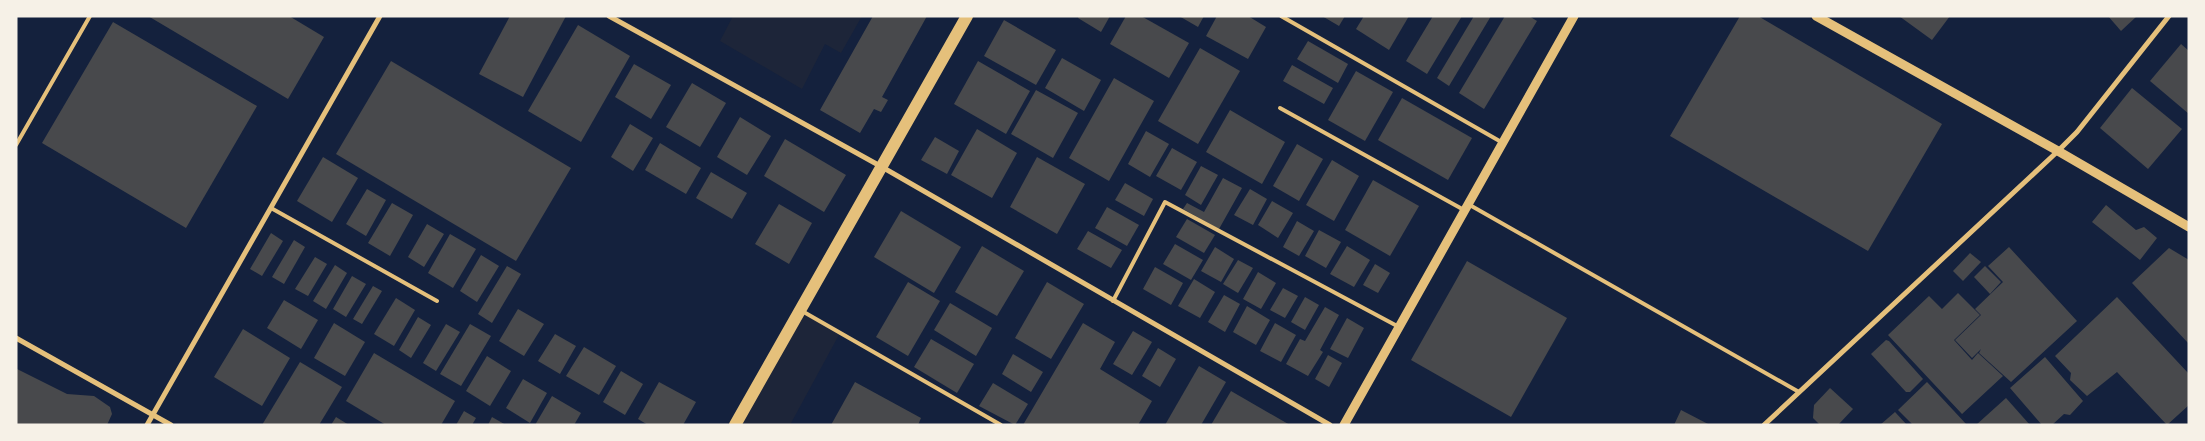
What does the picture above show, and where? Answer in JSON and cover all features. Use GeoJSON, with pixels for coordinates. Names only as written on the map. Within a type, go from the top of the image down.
{"type":"FeatureCollection","features":[{"type":"Feature","properties":{"kind":"main road"},"geometry":{"type":"LineString","coordinates":[[735,425],[967,16]]}},
{"type":"Feature","properties":{"kind":"street"},"geometry":{"type":"LineString","coordinates":[[147,425],[380,16]]}},
{"type":"Feature","properties":{"kind":"street"},"geometry":{"type":"LineString","coordinates":[[609,16],[882,167],[1330,425]]}},
{"type":"Feature","properties":{"kind":"street"},"geometry":{"type":"LineString","coordinates":[[1344,425],[1574,16]]}},
{"type":"Feature","properties":{"kind":"street"},"geometry":{"type":"LineString","coordinates":[[1816,16],[2189,226]]}},
{"type":"Feature","properties":{"kind":"street"},"geometry":{"type":"LineString","coordinates":[[1764,425],[2077,132],[2169,16]]}},
{"type":"Feature","properties":{"kind":"street"},"geometry":{"type":"LineString","coordinates":[[16,338],[171,425]]}},
{"type":"Feature","properties":{"kind":"lane"},"geometry":{"type":"LineString","coordinates":[[16,145],[90,16]]}},
{"type":"Feature","properties":{"kind":"lane"},"geometry":{"type":"LineString","coordinates":[[1282,16],[1503,143]]}},
{"type":"Feature","properties":{"kind":"lane"},"geometry":{"type":"LineString","coordinates":[[1280,108],[1467,208],[1799,392]]}},
{"type":"Feature","properties":{"kind":"lane"},"geometry":{"type":"LineString","coordinates":[[1113,301],[1165,202],[1399,327]]}},
{"type":"Feature","properties":{"kind":"lane"},"geometry":{"type":"LineString","coordinates":[[270,208],[437,301]]}},
{"type":"Feature","properties":{"kind":"lane"},"geometry":{"type":"LineString","coordinates":[[800,310],[1001,425]]}},
{"type":"Feature","properties":{"kind":"shaded area"},"geometry":{"type":"Polygon","coordinates":[[[733,16],[862,16],[841,53],[825,44],[802,89],[720,41],[733,16]]]}},
{"type":"Feature","properties":{"kind":"shaded area"},"geometry":{"type":"Polygon","coordinates":[[[800,310],[840,333],[790,425],[735,425],[800,310]]]}},
{"type":"Feature","properties":{"kind":"building"},"geometry":{"type":"Polygon","coordinates":[[[148,16],[289,16],[324,37],[288,99],[148,16]]]}},
{"type":"Feature","properties":{"kind":"building"},"geometry":{"type":"Polygon","coordinates":[[[510,16],[566,16],[523,97],[479,74],[510,16]]]}},
{"type":"Feature","properties":{"kind":"building"},"geometry":{"type":"Polygon","coordinates":[[[873,16],[927,16],[882,97],[888,100],[881,112],[874,109],[860,133],[820,110],[873,16]]]}},
{"type":"Feature","properties":{"kind":"building"},"geometry":{"type":"Polygon","coordinates":[[[1079,16],[1110,16],[1101,32],[1078,18],[1079,16]]]}},
{"type":"Feature","properties":{"kind":"building"},"geometry":{"type":"Polygon","coordinates":[[[1126,16],[1141,16],[1189,43],[1169,78],[1110,44],[1126,16]]]}},
{"type":"Feature","properties":{"kind":"building"},"geometry":{"type":"Polygon","coordinates":[[[1179,16],[1204,16],[1198,27],[1179,16]]]}},
{"type":"Feature","properties":{"kind":"building"},"geometry":{"type":"Polygon","coordinates":[[[1217,16],[1248,16],[1266,27],[1248,59],[1206,36],[1217,16]]]}},
{"type":"Feature","properties":{"kind":"building"},"geometry":{"type":"Polygon","coordinates":[[[1322,16],[1345,16],[1339,26],[1322,16]]]}},
{"type":"Feature","properties":{"kind":"building"},"geometry":{"type":"Polygon","coordinates":[[[1364,16],[1409,16],[1389,50],[1356,29],[1364,16]]]}},
{"type":"Feature","properties":{"kind":"building"},"geometry":{"type":"Polygon","coordinates":[[[1433,16],[1462,16],[1427,74],[1406,61],[1433,16]]]}},
{"type":"Feature","properties":{"kind":"building"},"geometry":{"type":"Polygon","coordinates":[[[1474,16],[1491,16],[1449,86],[1437,78],[1474,16]]]}},
{"type":"Feature","properties":{"kind":"building"},"geometry":{"type":"Polygon","coordinates":[[[1505,16],[1529,16],[1537,21],[1484,109],[1459,93],[1505,16]]]}},
{"type":"Feature","properties":{"kind":"building"},"geometry":{"type":"Polygon","coordinates":[[[1740,16],[1758,16],[1942,124],[1868,251],[1670,136],[1740,16]]]}},
{"type":"Feature","properties":{"kind":"building"},"geometry":{"type":"Polygon","coordinates":[[[1899,16],[1950,16],[1932,40],[1899,16]]]}},
{"type":"Feature","properties":{"kind":"building"},"geometry":{"type":"Polygon","coordinates":[[[2108,16],[2137,16],[2121,31],[2108,16]]]}},
{"type":"Feature","properties":{"kind":"building"},"geometry":{"type":"Polygon","coordinates":[[[1004,20],[1056,50],[1036,85],[984,56],[1004,20]]]}},
{"type":"Feature","properties":{"kind":"building"},"geometry":{"type":"Polygon","coordinates":[[[113,22],[257,106],[186,228],[42,143],[113,22]]]}},
{"type":"Feature","properties":{"kind":"building"},"geometry":{"type":"Polygon","coordinates":[[[578,25],[630,56],[581,142],[528,111],[578,25]]]}},
{"type":"Feature","properties":{"kind":"building"},"geometry":{"type":"Polygon","coordinates":[[[1308,41],[1348,64],[1338,83],[1297,59],[1308,41]]]}},
{"type":"Feature","properties":{"kind":"building"},"geometry":{"type":"Polygon","coordinates":[[[2181,44],[2189,51],[2189,114],[2150,81],[2181,44]]]}},
{"type":"Feature","properties":{"kind":"building"},"geometry":{"type":"Polygon","coordinates":[[[1200,48],[1240,71],[1198,144],[1158,121],[1200,48]]]}},
{"type":"Feature","properties":{"kind":"building"},"geometry":{"type":"Polygon","coordinates":[[[1062,58],[1101,80],[1084,111],[1045,88],[1062,58]]]}},
{"type":"Feature","properties":{"kind":"building"},"geometry":{"type":"Polygon","coordinates":[[[391,61],[571,168],[516,261],[336,154],[391,61]]]}},
{"type":"Feature","properties":{"kind":"building"},"geometry":{"type":"Polygon","coordinates":[[[978,61],[1030,91],[1006,134],[954,104],[978,61]]]}},
{"type":"Feature","properties":{"kind":"building"},"geometry":{"type":"Polygon","coordinates":[[[634,64],[671,85],[651,119],[615,97],[634,64]]]}},
{"type":"Feature","properties":{"kind":"building"},"geometry":{"type":"Polygon","coordinates":[[[1292,65],[1333,88],[1324,104],[1283,81],[1292,65]]]}},
{"type":"Feature","properties":{"kind":"building"},"geometry":{"type":"Polygon","coordinates":[[[1356,71],[1393,92],[1365,141],[1328,120],[1356,71]]]}},
{"type":"Feature","properties":{"kind":"building"},"geometry":{"type":"Polygon","coordinates":[[[1114,78],[1154,101],[1109,181],[1069,158],[1114,78]]]}},
{"type":"Feature","properties":{"kind":"building"},"geometry":{"type":"Polygon","coordinates":[[[692,83],[726,103],[700,147],[666,127],[692,83]]]}},
{"type":"Feature","properties":{"kind":"building"},"geometry":{"type":"Polygon","coordinates":[[[2132,88],[2182,129],[2148,169],[2100,128],[2132,88]]]}},
{"type":"Feature","properties":{"kind":"building"},"geometry":{"type":"Polygon","coordinates":[[[1036,90],[1078,113],[1053,158],[1011,134],[1036,90]]]}},
{"type":"Feature","properties":{"kind":"building"},"geometry":{"type":"Polygon","coordinates":[[[1402,98],[1472,138],[1448,180],[1378,140],[1402,98]]]}},
{"type":"Feature","properties":{"kind":"building"},"geometry":{"type":"Polygon","coordinates":[[[1230,110],[1285,142],[1262,184],[1206,152],[1230,110]]]}},
{"type":"Feature","properties":{"kind":"building"},"geometry":{"type":"Polygon","coordinates":[[[740,117],[771,136],[747,175],[717,157],[740,117]]]}},
{"type":"Feature","properties":{"kind":"building"},"geometry":{"type":"Polygon","coordinates":[[[630,124],[653,138],[633,171],[611,157],[630,124]]]}},
{"type":"Feature","properties":{"kind":"building"},"geometry":{"type":"Polygon","coordinates":[[[977,129],[1017,153],[992,198],[951,175],[977,129]]]}},
{"type":"Feature","properties":{"kind":"building"},"geometry":{"type":"Polygon","coordinates":[[[1146,131],[1169,144],[1150,177],[1128,164],[1146,131]]]}},
{"type":"Feature","properties":{"kind":"building"},"geometry":{"type":"Polygon","coordinates":[[[935,137],[959,151],[947,174],[921,160],[935,137]]]}},
{"type":"Feature","properties":{"kind":"building"},"geometry":{"type":"Polygon","coordinates":[[[785,139],[846,175],[824,212],[764,176],[785,139]]]}},
{"type":"Feature","properties":{"kind":"building"},"geometry":{"type":"Polygon","coordinates":[[[660,143],[701,168],[686,194],[645,170],[660,143]]]}},
{"type":"Feature","properties":{"kind":"building"},"geometry":{"type":"Polygon","coordinates":[[[1297,144],[1323,159],[1299,201],[1273,186],[1297,144]]]}},
{"type":"Feature","properties":{"kind":"building"},"geometry":{"type":"Polygon","coordinates":[[[1172,148],[1197,162],[1181,190],[1156,176],[1172,148]]]}},
{"type":"Feature","properties":{"kind":"building"},"geometry":{"type":"Polygon","coordinates":[[[323,157],[358,178],[332,222],[297,201],[323,157]]]}},
{"type":"Feature","properties":{"kind":"building"},"geometry":{"type":"Polygon","coordinates":[[[1037,157],[1085,184],[1057,234],[1010,207],[1037,157]]]}},
{"type":"Feature","properties":{"kind":"building"},"geometry":{"type":"Polygon","coordinates":[[[1332,160],[1359,176],[1334,221],[1306,205],[1332,160]]]}},
{"type":"Feature","properties":{"kind":"building"},"geometry":{"type":"Polygon","coordinates":[[[1201,166],[1218,175],[1201,205],[1185,195],[1201,166]]]}},
{"type":"Feature","properties":{"kind":"building"},"geometry":{"type":"Polygon","coordinates":[[[711,172],[747,193],[732,219],[696,198],[711,172]]]}},
{"type":"Feature","properties":{"kind":"building"},"geometry":{"type":"Polygon","coordinates":[[[1223,178],[1242,188],[1219,229],[1183,209],[1187,203],[1204,212],[1223,178]]]}},
{"type":"Feature","properties":{"kind":"building"},"geometry":{"type":"Polygon","coordinates":[[[1373,180],[1419,206],[1390,256],[1345,230],[1373,180]]]}},
{"type":"Feature","properties":{"kind":"building"},"geometry":{"type":"Polygon","coordinates":[[[1125,183],[1153,199],[1144,216],[1115,200],[1125,183]]]}},
{"type":"Feature","properties":{"kind":"building"},"geometry":{"type":"Polygon","coordinates":[[[367,189],[386,200],[366,236],[346,224],[367,189]]]}},
{"type":"Feature","properties":{"kind":"building"},"geometry":{"type":"Polygon","coordinates":[[[1250,189],[1267,199],[1253,225],[1234,215],[1250,189]]]}},
{"type":"Feature","properties":{"kind":"building"},"geometry":{"type":"Polygon","coordinates":[[[1272,201],[1293,213],[1278,238],[1258,225],[1272,201]]]}},
{"type":"Feature","properties":{"kind":"building"},"geometry":{"type":"Polygon","coordinates":[[[392,203],[413,215],[390,256],[368,243],[392,203]]]}},
{"type":"Feature","properties":{"kind":"building"},"geometry":{"type":"Polygon","coordinates":[[[779,204],[812,223],[789,264],[755,244],[779,204]]]}},
{"type":"Feature","properties":{"kind":"building"},"geometry":{"type":"Polygon","coordinates":[[[2106,205],[2136,230],[2144,227],[2157,238],[2140,260],[2092,222],[2106,205]]]}},
{"type":"Feature","properties":{"kind":"building"},"geometry":{"type":"Polygon","coordinates":[[[1107,207],[1139,225],[1127,246],[1095,228],[1107,207]]]}},
{"type":"Feature","properties":{"kind":"building"},"geometry":{"type":"Polygon","coordinates":[[[901,211],[961,247],[934,293],[874,257],[901,211]]]}},
{"type":"Feature","properties":{"kind":"building"},"geometry":{"type":"Polygon","coordinates":[[[1187,219],[1215,235],[1204,253],[1176,237],[1187,219]]]}},
{"type":"Feature","properties":{"kind":"building"},"geometry":{"type":"Polygon","coordinates":[[[1297,221],[1314,231],[1299,256],[1283,247],[1297,221]]]}},
{"type":"Feature","properties":{"kind":"building"},"geometry":{"type":"Polygon","coordinates":[[[427,224],[444,234],[424,267],[408,257],[427,224]]]}},
{"type":"Feature","properties":{"kind":"building"},"geometry":{"type":"Polygon","coordinates":[[[1319,230],[1341,242],[1326,268],[1305,256],[1319,230]]]}},
{"type":"Feature","properties":{"kind":"building"},"geometry":{"type":"Polygon","coordinates":[[[1088,231],[1122,250],[1111,268],[1077,249],[1088,231]]]}},
{"type":"Feature","properties":{"kind":"building"},"geometry":{"type":"Polygon","coordinates":[[[271,233],[283,241],[262,276],[250,269],[271,233]]]}},
{"type":"Feature","properties":{"kind":"building"},"geometry":{"type":"Polygon","coordinates":[[[450,234],[476,249],[453,288],[428,273],[450,234]]]}},
{"type":"Feature","properties":{"kind":"building"},"geometry":{"type":"Polygon","coordinates":[[[294,240],[305,247],[284,284],[272,277],[294,240]]]}},
{"type":"Feature","properties":{"kind":"building"},"geometry":{"type":"Polygon","coordinates":[[[1175,244],[1203,260],[1191,280],[1163,264],[1175,244]]]}},
{"type":"Feature","properties":{"kind":"building"},"geometry":{"type":"Polygon","coordinates":[[[982,246],[1024,271],[997,316],[955,292],[982,246]]]}},
{"type":"Feature","properties":{"kind":"building"},"geometry":{"type":"Polygon","coordinates":[[[1347,246],[1370,260],[1354,287],[1330,274],[1347,246]]]}},
{"type":"Feature","properties":{"kind":"building"},"geometry":{"type":"Polygon","coordinates":[[[1215,247],[1234,259],[1221,282],[1201,271],[1215,247]]]}},
{"type":"Feature","properties":{"kind":"building"},"geometry":{"type":"Polygon","coordinates":[[[2009,247],[2077,321],[2011,382],[1979,353],[1981,349],[1972,358],[1955,340],[1981,315],[1975,309],[2003,282],[1988,266],[2009,247]]]}},
{"type":"Feature","properties":{"kind":"building"},"geometry":{"type":"Polygon","coordinates":[[[2169,248],[2189,260],[2189,344],[2132,283],[2169,248]]]}},
{"type":"Feature","properties":{"kind":"building"},"geometry":{"type":"Polygon","coordinates":[[[1970,253],[1981,262],[1963,281],[1953,271],[1970,253]]]}},
{"type":"Feature","properties":{"kind":"building"},"geometry":{"type":"Polygon","coordinates":[[[481,255],[499,266],[477,302],[460,291],[481,255]]]}},
{"type":"Feature","properties":{"kind":"building"},"geometry":{"type":"Polygon","coordinates":[[[315,257],[327,264],[308,296],[295,289],[315,257]]]}},
{"type":"Feature","properties":{"kind":"building"},"geometry":{"type":"Polygon","coordinates":[[[1238,260],[1253,268],[1238,293],[1223,284],[1238,260]]]}},
{"type":"Feature","properties":{"kind":"building"},"geometry":{"type":"Polygon","coordinates":[[[1467,261],[1567,318],[1511,417],[1411,360],[1467,261]]]}},
{"type":"Feature","properties":{"kind":"building"},"geometry":{"type":"Polygon","coordinates":[[[1375,264],[1390,273],[1378,293],[1363,285],[1375,264]]]}},
{"type":"Feature","properties":{"kind":"building"},"geometry":{"type":"Polygon","coordinates":[[[335,265],[347,273],[326,309],[313,301],[335,265]]]}},
{"type":"Feature","properties":{"kind":"building"},"geometry":{"type":"Polygon","coordinates":[[[507,266],[521,274],[492,323],[478,314],[507,266]]]}},
{"type":"Feature","properties":{"kind":"building"},"geometry":{"type":"Polygon","coordinates":[[[1985,266],[2001,282],[1990,294],[1974,277],[1985,266]]]}},
{"type":"Feature","properties":{"kind":"building"},"geometry":{"type":"Polygon","coordinates":[[[1155,267],[1183,283],[1171,305],[1143,289],[1155,267]]]}},
{"type":"Feature","properties":{"kind":"building"},"geometry":{"type":"Polygon","coordinates":[[[1258,272],[1276,283],[1261,309],[1243,299],[1258,272]]]}},
{"type":"Feature","properties":{"kind":"building"},"geometry":{"type":"Polygon","coordinates":[[[352,276],[366,284],[346,317],[333,309],[352,276]]]}},
{"type":"Feature","properties":{"kind":"building"},"geometry":{"type":"Polygon","coordinates":[[[1194,279],[1215,292],[1200,318],[1178,306],[1194,279]]]}},
{"type":"Feature","properties":{"kind":"building"},"geometry":{"type":"Polygon","coordinates":[[[908,282],[940,301],[908,356],[876,337],[908,282]]]}},
{"type":"Feature","properties":{"kind":"building"},"geometry":{"type":"Polygon","coordinates":[[[1047,282],[1084,304],[1051,359],[1015,338],[1047,282]]]}},
{"type":"Feature","properties":{"kind":"building"},"geometry":{"type":"Polygon","coordinates":[[[373,286],[382,291],[362,324],[353,319],[373,286]]]}},
{"type":"Feature","properties":{"kind":"building"},"geometry":{"type":"Polygon","coordinates":[[[1283,288],[1298,296],[1285,318],[1270,310],[1283,288]]]}},
{"type":"Feature","properties":{"kind":"building"},"geometry":{"type":"Polygon","coordinates":[[[1958,293],[1980,315],[1954,340],[1972,360],[1978,353],[2003,376],[1962,414],[1888,335],[1929,296],[1942,309],[1958,293]]]}},
{"type":"Feature","properties":{"kind":"building"},"geometry":{"type":"Polygon","coordinates":[[[1224,295],[1240,304],[1225,332],[1208,322],[1224,295]]]}},
{"type":"Feature","properties":{"kind":"building"},"geometry":{"type":"Polygon","coordinates":[[[1305,297],[1319,305],[1305,330],[1291,322],[1305,297]]]}},
{"type":"Feature","properties":{"kind":"building"},"geometry":{"type":"Polygon","coordinates":[[[2117,297],[2189,374],[2189,405],[2167,425],[2117,372],[2087,396],[2070,380],[2071,373],[2055,356],[2117,297]]]}},
{"type":"Feature","properties":{"kind":"building"},"geometry":{"type":"Polygon","coordinates":[[[396,298],[415,310],[394,346],[374,334],[396,298]]]}},
{"type":"Feature","properties":{"kind":"building"},"geometry":{"type":"Polygon","coordinates":[[[284,300],[318,320],[301,349],[267,328],[284,300]]]}},
{"type":"Feature","properties":{"kind":"building"},"geometry":{"type":"Polygon","coordinates":[[[950,303],[992,328],[976,356],[934,330],[950,303]]]}},
{"type":"Feature","properties":{"kind":"building"},"geometry":{"type":"Polygon","coordinates":[[[1247,306],[1270,320],[1256,345],[1233,332],[1247,306]]]}},
{"type":"Feature","properties":{"kind":"building"},"geometry":{"type":"Polygon","coordinates":[[[1325,307],[1339,315],[1320,350],[1323,352],[1308,376],[1286,364],[1300,339],[1305,341],[1325,307]]]}},
{"type":"Feature","properties":{"kind":"building"},"geometry":{"type":"Polygon","coordinates":[[[518,309],[544,324],[524,356],[499,341],[518,309]]]}},
{"type":"Feature","properties":{"kind":"building"},"geometry":{"type":"Polygon","coordinates":[[[418,317],[431,325],[411,358],[399,350],[418,317]]]}},
{"type":"Feature","properties":{"kind":"building"},"geometry":{"type":"Polygon","coordinates":[[[1347,318],[1364,328],[1348,358],[1330,349],[1347,318]]]}},
{"type":"Feature","properties":{"kind":"building"},"geometry":{"type":"Polygon","coordinates":[[[334,323],[365,342],[345,376],[314,358],[334,323]]]}},
{"type":"Feature","properties":{"kind":"building"},"geometry":{"type":"Polygon","coordinates":[[[1083,323],[1115,342],[1100,369],[1152,401],[1138,425],[1023,425],[1083,323]]]}},
{"type":"Feature","properties":{"kind":"building"},"geometry":{"type":"Polygon","coordinates":[[[1275,323],[1296,335],[1281,362],[1260,351],[1275,323]]]}},
{"type":"Feature","properties":{"kind":"building"},"geometry":{"type":"Polygon","coordinates":[[[446,324],[460,332],[436,371],[423,363],[446,324]]]}},
{"type":"Feature","properties":{"kind":"building"},"geometry":{"type":"Polygon","coordinates":[[[470,324],[491,336],[461,386],[440,374],[470,324]]]}},
{"type":"Feature","properties":{"kind":"building"},"geometry":{"type":"Polygon","coordinates":[[[243,329],[290,358],[262,406],[214,377],[243,329]]]}},
{"type":"Feature","properties":{"kind":"building"},"geometry":{"type":"Polygon","coordinates":[[[1133,331],[1152,342],[1132,375],[1113,364],[1133,331]]]}},
{"type":"Feature","properties":{"kind":"building"},"geometry":{"type":"Polygon","coordinates":[[[555,334],[576,346],[560,374],[538,361],[555,334]]]}},
{"type":"Feature","properties":{"kind":"building"},"geometry":{"type":"Polygon","coordinates":[[[931,339],[974,364],[957,393],[914,367],[931,339]]]}},
{"type":"Feature","properties":{"kind":"building"},"geometry":{"type":"Polygon","coordinates":[[[1886,340],[1923,379],[1910,392],[1906,392],[1871,354],[1886,340]]]}},
{"type":"Feature","properties":{"kind":"building"},"geometry":{"type":"Polygon","coordinates":[[[584,347],[616,366],[599,395],[566,376],[584,347]]]}},
{"type":"Feature","properties":{"kind":"building"},"geometry":{"type":"Polygon","coordinates":[[[1158,348],[1176,359],[1160,387],[1142,376],[1158,348]]]}},
{"type":"Feature","properties":{"kind":"building"},"geometry":{"type":"Polygon","coordinates":[[[374,353],[455,401],[441,425],[386,425],[346,401],[374,353]]]}},
{"type":"Feature","properties":{"kind":"building"},"geometry":{"type":"Polygon","coordinates":[[[1013,354],[1043,372],[1031,392],[1002,374],[1013,354]]]}},
{"type":"Feature","properties":{"kind":"building"},"geometry":{"type":"Polygon","coordinates":[[[1328,355],[1342,363],[1329,387],[1315,379],[1328,355]]]}},
{"type":"Feature","properties":{"kind":"building"},"geometry":{"type":"Polygon","coordinates":[[[487,356],[511,371],[490,406],[466,391],[487,356]]]}},
{"type":"Feature","properties":{"kind":"building"},"geometry":{"type":"Polygon","coordinates":[[[2045,357],[2083,401],[2070,415],[2064,414],[2052,425],[2042,425],[2010,388],[2045,357]]]}},
{"type":"Feature","properties":{"kind":"building"},"geometry":{"type":"Polygon","coordinates":[[[300,362],[342,387],[319,425],[262,425],[300,362]]]}},
{"type":"Feature","properties":{"kind":"building"},"geometry":{"type":"Polygon","coordinates":[[[1199,366],[1226,382],[1201,425],[1165,425],[1199,366]]]}},
{"type":"Feature","properties":{"kind":"building"},"geometry":{"type":"Polygon","coordinates":[[[17,369],[67,394],[94,396],[110,407],[112,414],[107,425],[16,425],[17,369]]]}},
{"type":"Feature","properties":{"kind":"building"},"geometry":{"type":"Polygon","coordinates":[[[621,371],[643,384],[625,415],[603,402],[621,371]]]}},
{"type":"Feature","properties":{"kind":"building"},"geometry":{"type":"Polygon","coordinates":[[[523,379],[547,393],[530,423],[506,408],[523,379]]]}},
{"type":"Feature","properties":{"kind":"building"},"geometry":{"type":"Polygon","coordinates":[[[659,382],[696,402],[683,425],[648,425],[638,419],[659,382]]]}},
{"type":"Feature","properties":{"kind":"building"},"geometry":{"type":"Polygon","coordinates":[[[855,382],[921,418],[918,425],[831,425],[855,382]]]}},
{"type":"Feature","properties":{"kind":"building"},"geometry":{"type":"Polygon","coordinates":[[[1927,382],[1967,425],[1913,425],[1898,410],[1927,382]]]}},
{"type":"Feature","properties":{"kind":"building"},"geometry":{"type":"Polygon","coordinates":[[[993,383],[1028,404],[1015,425],[979,406],[993,383]]]}},
{"type":"Feature","properties":{"kind":"building"},"geometry":{"type":"Polygon","coordinates":[[[1830,388],[1853,409],[1838,425],[1820,425],[1813,418],[1814,405],[1830,388]]]}},
{"type":"Feature","properties":{"kind":"building"},"geometry":{"type":"Polygon","coordinates":[[[1231,391],[1290,425],[1211,425],[1231,391]]]}},
{"type":"Feature","properties":{"kind":"building"},"geometry":{"type":"Polygon","coordinates":[[[552,396],[581,413],[574,425],[535,425],[552,396]]]}},
{"type":"Feature","properties":{"kind":"building"},"geometry":{"type":"Polygon","coordinates":[[[2006,398],[2030,425],[1976,425],[2006,398]]]}},
{"type":"Feature","properties":{"kind":"building"},"geometry":{"type":"Polygon","coordinates":[[[1681,410],[1710,425],[1674,425],[1681,410]]]}},
{"type":"Feature","properties":{"kind":"building"},"geometry":{"type":"Polygon","coordinates":[[[464,411],[476,418],[472,425],[456,425],[464,411]]]}},
{"type":"Feature","properties":{"kind":"building"},"geometry":{"type":"Polygon","coordinates":[[[1895,412],[1907,425],[1880,425],[1895,412]]]}},
{"type":"Feature","properties":{"kind":"building"},"geometry":{"type":"Polygon","coordinates":[[[336,417],[349,425],[331,425],[336,417]]]}},
{"type":"Feature","properties":{"kind":"building"},"geometry":{"type":"Polygon","coordinates":[[[492,417],[506,425],[488,425],[492,417]]]}}]}
